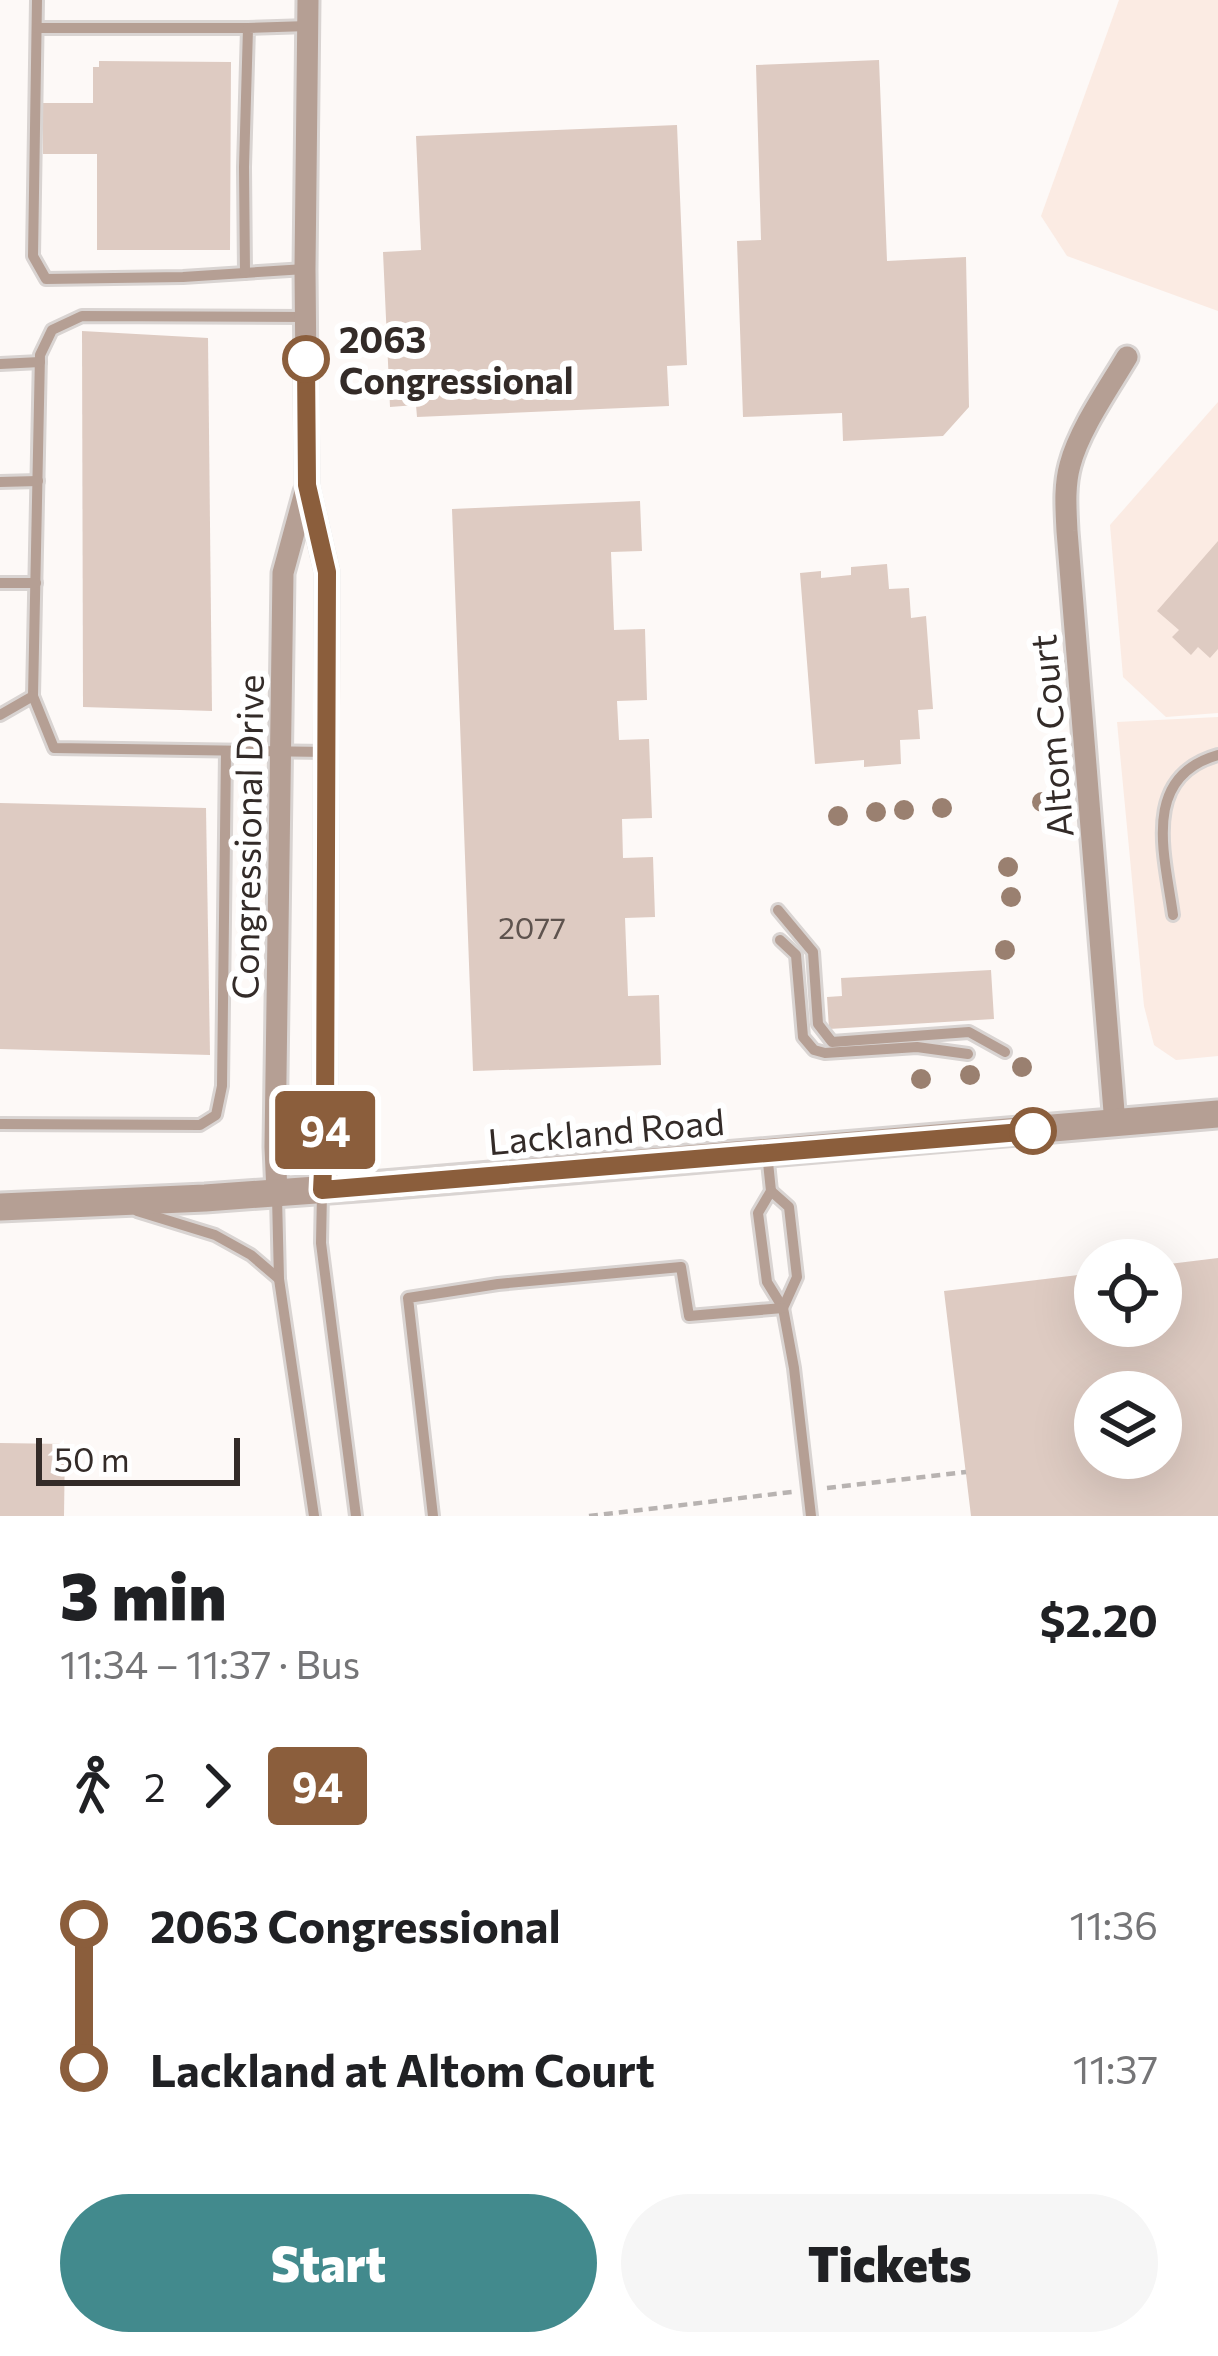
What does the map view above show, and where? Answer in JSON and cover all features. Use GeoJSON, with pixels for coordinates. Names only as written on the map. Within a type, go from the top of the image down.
{"type":"FeatureCollection","features":[{"type":"Feature","properties":{"kind":"street","name":"Congressional Drive"},"geometry":{"type":"LineString","coordinates":[[308,0],[307,485],[327,572],[322,1190]]}},
{"type":"Feature","properties":{"kind":"street","name":"Altom Court"},"geometry":{"type":"LineString","coordinates":[[1115,1124],[1066,490],[1070,462],[1127,356]]}},
{"type":"Feature","properties":{"kind":"street","name":"Congressional Drive"},"geometry":{"type":"LineString","coordinates":[[277,1193],[283,573],[307,485]]}},
{"type":"Feature","properties":{"kind":"street","name":"Lackland Road"},"geometry":{"type":"LineString","coordinates":[[0,1207],[322,1190],[1218,1114]]}},
{"type":"Feature","properties":{"kind":"lane"},"geometry":{"type":"LineString","coordinates":[[37,0],[33,256],[46,279],[305,269]]}},
{"type":"Feature","properties":{"kind":"lane"},"geometry":{"type":"LineString","coordinates":[[37,28],[308,26]]}},
{"type":"Feature","properties":{"kind":"lane"},"geometry":{"type":"LineString","coordinates":[[245,273],[248,28]]}},
{"type":"Feature","properties":{"kind":"lane"},"geometry":{"type":"LineString","coordinates":[[306,317],[82,316],[52,330],[40,355],[33,695],[54,748],[327,752]]}},
{"type":"Feature","properties":{"kind":"lane"},"geometry":{"type":"LineString","coordinates":[[0,364],[40,362]]}},
{"type":"Feature","properties":{"kind":"lane"},"geometry":{"type":"LineString","coordinates":[[0,482],[38,481]]}},
{"type":"Feature","properties":{"kind":"lane"},"geometry":{"type":"LineString","coordinates":[[0,583],[36,583]]}},
{"type":"Feature","properties":{"kind":"lane"},"geometry":{"type":"LineString","coordinates":[[0,715],[33,695]]}},
{"type":"Feature","properties":{"kind":"lane"},"geometry":{"type":"LineString","coordinates":[[0,1124],[200,1125],[215,1115],[222,1086],[226,751]]}},
{"type":"Feature","properties":{"kind":"lane"},"geometry":{"type":"LineString","coordinates":[[1173,915],[1162,814],[1180,776],[1218,755]]}},
{"type":"Feature","properties":{"kind":"lane"},"geometry":{"type":"LineString","coordinates":[[778,910],[813,952],[818,1024],[832,1042],[969,1032],[1005,1052]]}},
{"type":"Feature","properties":{"kind":"lane"},"geometry":{"type":"LineString","coordinates":[[780,940],[796,955],[803,1037],[814,1050],[917,1047],[968,1054]]}},
{"type":"Feature","properties":{"kind":"lane"},"geometry":{"type":"LineString","coordinates":[[766,1153],[771,1191],[758,1214],[767,1282],[783,1308],[794,1368],[811,1516]]}},
{"type":"Feature","properties":{"kind":"lane"},"geometry":{"type":"LineString","coordinates":[[322,1190],[321,1243],[356,1516]]}},
{"type":"Feature","properties":{"kind":"lane"},"geometry":{"type":"LineString","coordinates":[[771,1191],[789,1207],[797,1277],[783,1308]]}},
{"type":"Feature","properties":{"kind":"lane"},"geometry":{"type":"LineString","coordinates":[[277,1193],[279,1280],[314,1516]]}},
{"type":"Feature","properties":{"kind":"lane"},"geometry":{"type":"LineString","coordinates":[[111,1203],[215,1234],[251,1255],[279,1280]]}},
{"type":"Feature","properties":{"kind":"lane"},"geometry":{"type":"LineString","coordinates":[[433,1516],[408,1298],[498,1284],[681,1267],[689,1316],[783,1308]]}},
{"type":"Feature","properties":{"kind":"path"},"geometry":{"type":"LineString","coordinates":[[589,1516],[966,1472]]}},
{"type":"Feature","properties":{"kind":"shaded area"},"geometry":{"type":"Polygon","coordinates":[[[1119,0],[1218,0],[1218,311],[1067,256],[1041,216],[1119,0]]]}},
{"type":"Feature","properties":{"kind":"shaded area"},"geometry":{"type":"Polygon","coordinates":[[[1218,402],[1218,713],[1166,717],[1123,677],[1110,525],[1218,402]]]}},
{"type":"Feature","properties":{"kind":"shaded area"},"geometry":{"type":"Polygon","coordinates":[[[1218,717],[1218,1056],[1176,1060],[1154,1045],[1144,1006],[1117,722],[1218,717]]]}},
{"type":"Feature","properties":{"kind":"building"},"geometry":{"type":"Polygon","coordinates":[[[879,60],[887,261],[966,257],[969,407],[943,436],[843,441],[842,413],[743,417],[737,241],[761,240],[756,65],[879,60]]]}},
{"type":"Feature","properties":{"kind":"building"},"geometry":{"type":"Polygon","coordinates":[[[99,61],[231,62],[230,250],[97,250],[97,154],[43,154],[43,103],[93,103],[93,67],[99,67],[99,61]]]}},
{"type":"Feature","properties":{"kind":"building"},"geometry":{"type":"Polygon","coordinates":[[[677,125],[687,365],[667,366],[669,406],[417,417],[416,405],[390,407],[383,252],[421,250],[416,136],[677,125]]]}},
{"type":"Feature","properties":{"kind":"building"},"geometry":{"type":"Polygon","coordinates":[[[82,331],[208,338],[212,711],[83,707],[82,331]]]}},
{"type":"Feature","properties":{"kind":"building"},"geometry":{"type":"Polygon","coordinates":[[[640,501],[642,551],[611,552],[614,630],[645,629],[647,700],[617,701],[619,740],[649,739],[652,818],[622,819],[623,858],[653,857],[655,917],[625,918],[628,996],[659,995],[661,1065],[473,1071],[452,509],[640,501]]]}},
{"type":"Feature","properties":{"kind":"building"},"geometry":{"type":"Polygon","coordinates":[[[1218,541],[1218,649],[1210,658],[1198,647],[1191,655],[1172,637],[1179,630],[1157,611],[1218,541]]]}},
{"type":"Feature","properties":{"kind":"building"},"geometry":{"type":"Polygon","coordinates":[[[887,564],[889,589],[909,588],[911,618],[926,616],[933,709],[918,710],[920,739],[900,740],[901,764],[864,767],[864,760],[815,764],[800,573],[821,571],[821,578],[851,575],[851,567],[887,564]]]}},
{"type":"Feature","properties":{"kind":"building"},"geometry":{"type":"Polygon","coordinates":[[[0,803],[206,808],[210,1055],[0,1049],[0,803]]]}},
{"type":"Feature","properties":{"kind":"building"},"geometry":{"type":"Polygon","coordinates":[[[991,970],[994,1019],[829,1029],[827,997],[842,996],[841,978],[991,970]]]}},
{"type":"Feature","properties":{"kind":"building"},"geometry":{"type":"Polygon","coordinates":[[[1218,1258],[1218,1516],[971,1516],[944,1291],[1074,1276],[1074,1347],[1182,1347],[1182,1262],[1218,1258]]]}},
{"type":"Feature","properties":{"kind":"building"},"geometry":{"type":"Polygon","coordinates":[[[0,1443],[65,1444],[64,1516],[0,1516],[0,1443]]]}},
{"type":"Feature","properties":{"kind":"bus line","name":"94"},"geometry":{"type":"LineString","coordinates":[[306,359],[307,485],[327,572],[322,1190],[1033,1131]]}},
{"type":"Feature","properties":{"kind":"place","name":"2063 Congressional"},"geometry":{"type":"Point","coordinates":[306,359]}}]}
